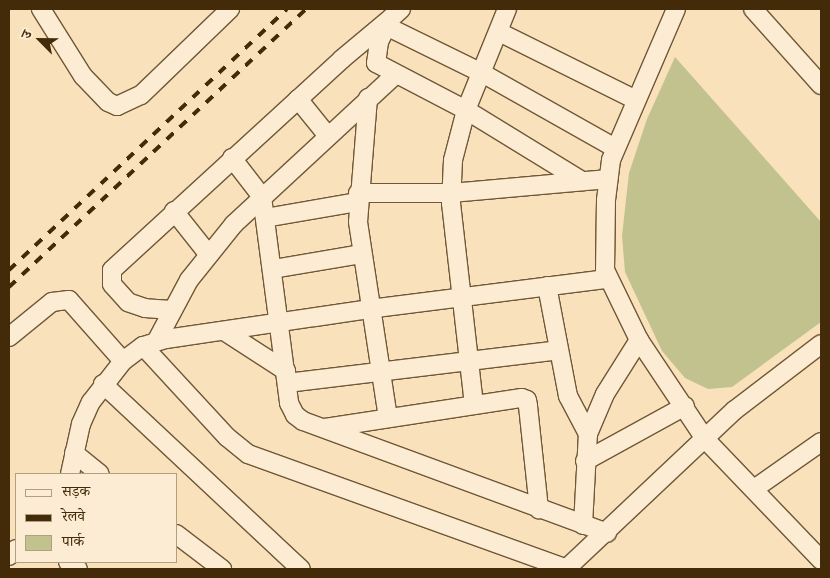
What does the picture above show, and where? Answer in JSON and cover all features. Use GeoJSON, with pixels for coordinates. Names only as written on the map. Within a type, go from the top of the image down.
{"type":"FeatureCollection","features":[{"type":"Feature","properties":{"kind":"street"},"geometry":{"type":"LineString","coordinates":[[42,9],[83,76],[108,102],[118,106],[141,95],[230,9]]}},
{"type":"Feature","properties":{"kind":"street"},"geometry":{"type":"LineString","coordinates":[[474,405],[460,296],[451,193],[455,145],[466,110],[499,32],[506,9]]}},
{"type":"Feature","properties":{"kind":"street"},"geometry":{"type":"LineString","coordinates":[[676,9],[634,99],[615,148],[608,179],[604,260],[608,279],[639,340],[685,406],[705,439],[821,560]]}},
{"type":"Feature","properties":{"kind":"street"},"geometry":{"type":"LineString","coordinates":[[753,9],[821,85]]}},
{"type":"Feature","properties":{"kind":"street"},"geometry":{"type":"LineString","coordinates":[[393,18],[482,72],[615,148]]}},
{"type":"Feature","properties":{"kind":"street"},"geometry":{"type":"LineString","coordinates":[[393,18],[375,55],[376,63],[395,75],[466,110],[582,181]]}},
{"type":"Feature","properties":{"kind":"street"},"geometry":{"type":"LineString","coordinates":[[172,310],[145,308],[128,302],[110,277],[118,262],[298,99],[393,18]]}},
{"type":"Feature","properties":{"kind":"street"},"geometry":{"type":"LineString","coordinates":[[499,32],[634,99]]}},
{"type":"Feature","properties":{"kind":"street"},"geometry":{"type":"LineString","coordinates":[[70,473],[85,415],[103,384],[123,361],[149,344],[189,280],[262,197],[395,75]]}},
{"type":"Feature","properties":{"kind":"street"},"geometry":{"type":"LineString","coordinates":[[368,98],[357,197],[361,254],[388,418]]}},
{"type":"Feature","properties":{"kind":"street"},"geometry":{"type":"LineString","coordinates":[[298,99],[328,136]]}},
{"type":"Feature","properties":{"kind":"street"},"geometry":{"type":"LineString","coordinates":[[232,158],[262,197],[294,415],[323,429],[607,534]]}},
{"type":"Feature","properties":{"kind":"street"},"geometry":{"type":"LineString","coordinates":[[265,218],[357,197],[451,193],[608,179]]}},
{"type":"Feature","properties":{"kind":"street"},"geometry":{"type":"LineString","coordinates":[[174,211],[209,255]]}},
{"type":"Feature","properties":{"kind":"street"},"geometry":{"type":"LineString","coordinates":[[273,269],[361,254]]}},
{"type":"Feature","properties":{"kind":"street"},"geometry":{"type":"LineString","coordinates":[[149,344],[281,322],[460,296],[608,279]]}},
{"type":"Feature","properties":{"kind":"street"},"geometry":{"type":"LineString","coordinates":[[547,286],[568,396],[588,434]]}},
{"type":"Feature","properties":{"kind":"street"},"geometry":{"type":"LineString","coordinates":[[9,337],[52,302],[69,300],[123,361]]}},
{"type":"Feature","properties":{"kind":"street"},"geometry":{"type":"LineString","coordinates":[[224,331],[287,377],[468,361],[558,350]]}},
{"type":"Feature","properties":{"kind":"street"},"geometry":{"type":"LineString","coordinates":[[584,525],[585,460],[588,434],[594,414],[639,340]]}},
{"type":"Feature","properties":{"kind":"street"},"geometry":{"type":"LineString","coordinates":[[149,344],[226,437],[248,454],[566,569],[607,534],[705,439],[774,378],[821,344]]}},
{"type":"Feature","properties":{"kind":"street"},"geometry":{"type":"LineString","coordinates":[[103,384],[301,569]]}},
{"type":"Feature","properties":{"kind":"street"},"geometry":{"type":"LineString","coordinates":[[323,429],[522,398],[527,400],[539,509]]}},
{"type":"Feature","properties":{"kind":"street"},"geometry":{"type":"LineString","coordinates":[[585,460],[685,406]]}},
{"type":"Feature","properties":{"kind":"street"},"geometry":{"type":"LineString","coordinates":[[754,489],[821,442]]}},
{"type":"Feature","properties":{"kind":"street"},"geometry":{"type":"LineString","coordinates":[[74,454],[99,473]]}},
{"type":"Feature","properties":{"kind":"street"},"geometry":{"type":"LineString","coordinates":[[178,536],[222,569]]}},
{"type":"Feature","properties":{"kind":"green space"},"geometry":{"type":"Polygon","coordinates":[[[675,57],[821,222],[821,322],[732,387],[708,389],[685,378],[662,351],[625,272],[622,236],[629,173],[647,119],[675,57]]]}},
{"type":"Feature","properties":{"kind":"railway"},"geometry":{"type":"LineString","coordinates":[[9,270],[287,9]]}},
{"type":"Feature","properties":{"kind":"railway"},"geometry":{"type":"LineString","coordinates":[[9,287],[306,9]]}}]}
